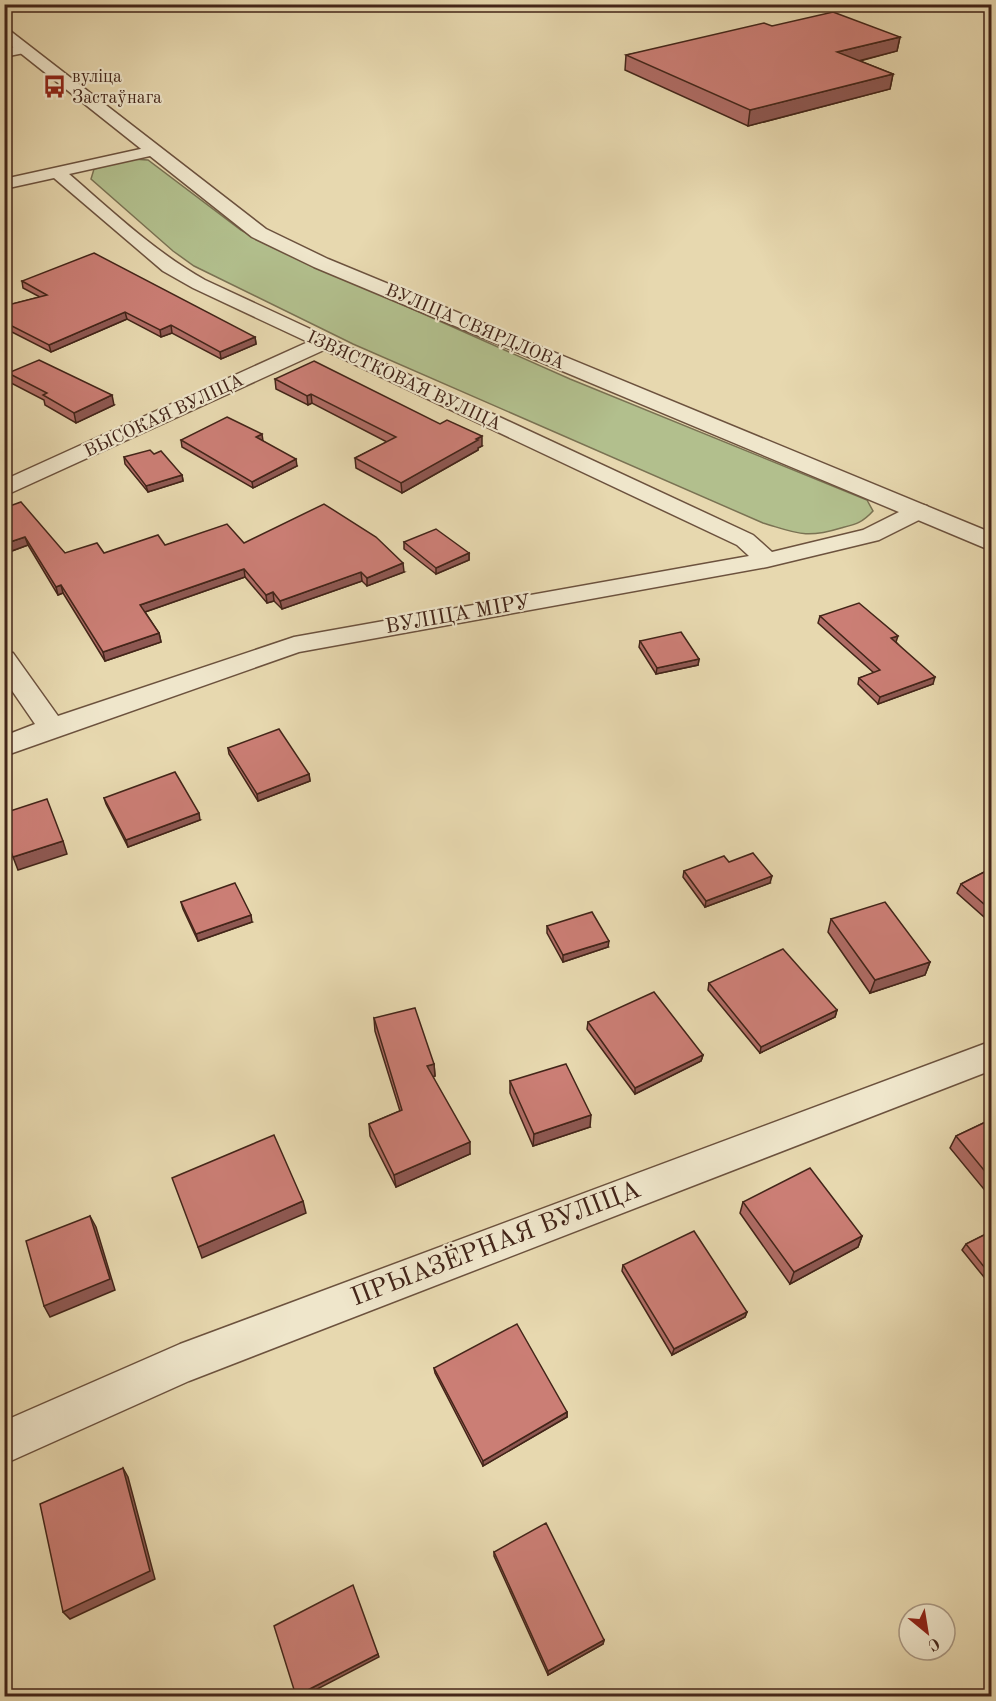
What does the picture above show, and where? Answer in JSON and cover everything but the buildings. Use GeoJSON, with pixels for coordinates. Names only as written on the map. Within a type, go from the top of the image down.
{"type":"FeatureCollection","features":[{"type":"Feature","properties":{"kind":"street","name":"ВУЛІЦА СВЯРДЛОВА"},"geometry":{"type":"LineString","coordinates":[[4,33],[259,233],[321,263],[992,543]]}},
{"type":"Feature","properties":{"kind":"street"},"geometry":{"type":"LineString","coordinates":[[4,53],[24,49]]}},
{"type":"Feature","properties":{"kind":"street"},"geometry":{"type":"LineString","coordinates":[[4,184],[154,151]]}},
{"type":"Feature","properties":{"kind":"street","name":"ІЗВЯСТКОВАЯ ВУЛІЦА"},"geometry":{"type":"LineString","coordinates":[[57,172],[169,267],[323,343],[745,540],[767,560]]}},
{"type":"Feature","properties":{"kind":"street","name":"ВЫСОКАЯ ВУЛІЦА"},"geometry":{"type":"LineString","coordinates":[[4,489],[323,343]]}},
{"type":"Feature","properties":{"kind":"street","name":"ВУЛІЦА МІРУ"},"geometry":{"type":"LineString","coordinates":[[4,747],[52,728],[294,645],[767,560],[871,535],[919,511]]}},
{"type":"Feature","properties":{"kind":"street"},"geometry":{"type":"LineString","coordinates":[[4,659],[52,728]]}},
{"type":"Feature","properties":{"kind":"street","name":"ПРЫАЗЁРНАЯ ВУЛІЦА"},"geometry":{"type":"LineString","coordinates":[[4,1443],[180,1364],[992,1055]]}},
{"type":"Feature","properties":{"kind":"green space"},"geometry":{"type":"Polygon","coordinates":[[[132,159],[148,160],[241,230],[266,244],[570,379],[867,500],[873,511],[855,524],[809,534],[763,523],[353,344],[194,266],[173,251],[91,179],[94,169],[132,159]]]}},
{"type":"Feature","properties":{"kind":"place","name":"вуліца Застаўнага"},"geometry":{"type":"Point","coordinates":[54,87]}}]}
